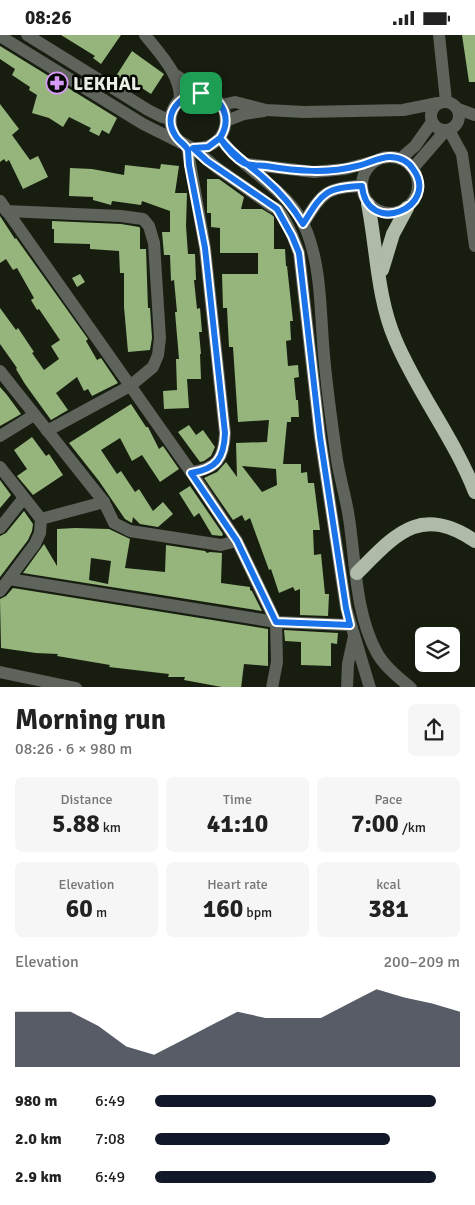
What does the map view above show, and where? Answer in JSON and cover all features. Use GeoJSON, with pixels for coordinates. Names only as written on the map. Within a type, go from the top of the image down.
{"type":"FeatureCollection","features":[{"type":"Feature","properties":{"kind":"highway"},"geometry":{"type":"LineString","coordinates":[[368,204],[382,301],[394,339],[457,451],[475,492]]}},
{"type":"Feature","properties":{"kind":"highway"},"geometry":{"type":"LineString","coordinates":[[380,281],[388,247],[407,208]]}},
{"type":"Feature","properties":{"kind":"highway"},"geometry":{"type":"LineString","coordinates":[[357,573],[386,543],[414,526],[427,523],[441,525],[460,531],[475,541]]}},
{"type":"Feature","properties":{"kind":"street"},"geometry":{"type":"LineString","coordinates":[[27,35],[148,110],[170,119]]}},
{"type":"Feature","properties":{"kind":"street"},"geometry":{"type":"LineString","coordinates":[[145,35],[174,74],[179,87],[180,100]]}},
{"type":"Feature","properties":{"kind":"street"},"geometry":{"type":"LineString","coordinates":[[439,35],[442,102]]}},
{"type":"Feature","properties":{"kind":"street"},"geometry":{"type":"LineString","coordinates":[[0,36],[143,124],[187,146],[208,147],[220,138],[226,127],[221,105],[213,97],[201,93],[174,74]]}},
{"type":"Feature","properties":{"kind":"street"},"geometry":{"type":"LineString","coordinates":[[201,93],[180,100],[175,105],[170,119],[171,128],[175,136],[207,161],[277,209],[299,253],[320,437],[346,608],[370,687]]}},
{"type":"Feature","properties":{"kind":"street"},"geometry":{"type":"LineString","coordinates":[[400,159],[422,139],[431,120],[432,110],[442,102]]}},
{"type":"Feature","properties":{"kind":"street"},"geometry":{"type":"LineString","coordinates":[[221,105],[240,103],[266,110],[304,112],[403,110],[442,102],[453,104],[458,109],[475,115]]}},
{"type":"Feature","properties":{"kind":"street"},"geometry":{"type":"LineString","coordinates":[[413,168],[458,121],[458,109]]}},
{"type":"Feature","properties":{"kind":"street"},"geometry":{"type":"LineString","coordinates":[[226,121],[244,114],[266,110]]}},
{"type":"Feature","properties":{"kind":"street"},"geometry":{"type":"LineString","coordinates":[[403,110],[431,120],[438,128],[448,130],[462,154],[475,246]]}},
{"type":"Feature","properties":{"kind":"street"},"geometry":{"type":"LineString","coordinates":[[220,138],[232,153],[282,194],[303,224],[314,254],[330,411],[357,573],[360,605],[365,624],[377,652],[387,667],[411,687]]}},
{"type":"Feature","properties":{"kind":"street"},"geometry":{"type":"LineString","coordinates":[[187,146],[205,248],[225,433],[225,447],[218,460],[208,468],[191,473]]}},
{"type":"Feature","properties":{"kind":"street"},"geometry":{"type":"LineString","coordinates":[[245,163],[314,171],[345,169],[387,157],[400,159],[413,168],[418,180],[418,193],[412,204],[401,212],[387,214],[380,212],[368,204],[363,195],[362,186],[365,172],[375,161]]}},
{"type":"Feature","properties":{"kind":"street"},"geometry":{"type":"LineString","coordinates":[[303,224],[318,201],[328,191],[342,187],[362,186]]}},
{"type":"Feature","properties":{"kind":"street"},"geometry":{"type":"LineString","coordinates":[[3,206],[237,541],[276,622],[278,662],[272,687]]}},
{"type":"Feature","properties":{"kind":"street"},"geometry":{"type":"LineString","coordinates":[[3,206],[143,219],[149,226],[154,243],[160,338],[158,355],[153,367],[130,386],[47,431]]}},
{"type":"Feature","properties":{"kind":"street"},"geometry":{"type":"LineString","coordinates":[[0,371],[104,502],[114,523],[130,531],[221,545],[237,541]]}},
{"type":"Feature","properties":{"kind":"street"},"geometry":{"type":"LineString","coordinates":[[0,436],[34,415]]}},
{"type":"Feature","properties":{"kind":"street"},"geometry":{"type":"LineString","coordinates":[[0,467],[23,499],[41,519],[40,533],[35,544],[0,591]]}},
{"type":"Feature","properties":{"kind":"street"},"geometry":{"type":"LineString","coordinates":[[0,528],[23,499]]}},
{"type":"Feature","properties":{"kind":"street"},"geometry":{"type":"LineString","coordinates":[[41,519],[104,502]]}},
{"type":"Feature","properties":{"kind":"street"},"geometry":{"type":"LineString","coordinates":[[9,579],[276,622],[352,631]]}},
{"type":"Feature","properties":{"kind":"street"},"geometry":{"type":"LineString","coordinates":[[347,687],[352,631]]}},
{"type":"Feature","properties":{"kind":"street"},"geometry":{"type":"LineString","coordinates":[[0,672],[76,687]]}},
{"type":"Feature","properties":{"kind":"building"},"geometry":{"type":"Polygon","coordinates":[[[61,35],[121,35],[101,64],[93,58],[95,56],[61,35]]]}},
{"type":"Feature","properties":{"kind":"building"},"geometry":{"type":"Polygon","coordinates":[[[462,35],[475,35],[475,82],[469,82],[462,35]]]}},
{"type":"Feature","properties":{"kind":"building"},"geometry":{"type":"Polygon","coordinates":[[[0,46],[117,118],[109,134],[102,130],[99,136],[89,131],[91,128],[69,117],[63,127],[49,118],[32,113],[37,95],[29,90],[30,87],[12,75],[15,69],[0,59],[0,46]]]}},
{"type":"Feature","properties":{"kind":"building"},"geometry":{"type":"Polygon","coordinates":[[[132,51],[164,74],[151,94],[131,81],[129,84],[116,76],[132,51]]]}},
{"type":"Feature","properties":{"kind":"building"},"geometry":{"type":"Polygon","coordinates":[[[0,104],[19,129],[12,135],[30,160],[38,156],[48,177],[23,189],[9,160],[6,162],[4,159],[0,162],[0,104]]]}},
{"type":"Feature","properties":{"kind":"building"},"geometry":{"type":"Polygon","coordinates":[[[161,164],[179,166],[175,193],[187,193],[186,226],[188,254],[195,254],[196,280],[194,280],[197,309],[200,308],[202,332],[199,332],[201,379],[187,379],[189,408],[164,409],[163,391],[177,390],[176,359],[179,359],[174,280],[171,281],[170,255],[164,255],[162,232],[170,232],[170,211],[142,201],[141,205],[112,201],[111,205],[93,200],[93,197],[69,196],[70,168],[92,169],[124,175],[125,165],[160,169],[161,164]]]}},
{"type":"Feature","properties":{"kind":"building"},"geometry":{"type":"Polygon","coordinates":[[[207,179],[219,179],[244,197],[241,209],[262,209],[274,217],[274,249],[285,249],[293,321],[290,321],[291,340],[286,341],[288,366],[298,365],[299,377],[294,378],[299,417],[291,417],[291,422],[287,422],[283,464],[301,464],[301,473],[307,472],[308,483],[314,483],[320,530],[313,530],[314,555],[321,554],[325,594],[329,594],[328,616],[300,615],[300,589],[295,591],[293,587],[279,593],[250,518],[245,521],[242,515],[233,520],[204,478],[217,472],[226,462],[237,477],[236,443],[267,442],[269,420],[238,422],[233,347],[229,347],[227,308],[223,308],[222,274],[258,274],[258,253],[220,253],[220,228],[211,227],[211,213],[207,213],[207,179]],[[242,466],[262,492],[277,485],[276,469],[242,466]]]}},
{"type":"Feature","properties":{"kind":"building"},"geometry":{"type":"Polygon","coordinates":[[[0,216],[88,339],[86,341],[97,360],[101,358],[118,383],[92,396],[88,389],[84,391],[77,377],[56,393],[68,410],[51,420],[25,384],[17,368],[0,344],[0,308],[16,330],[18,328],[44,370],[59,359],[51,346],[60,340],[31,300],[34,298],[17,268],[13,270],[6,259],[0,263],[0,216]]]}},
{"type":"Feature","properties":{"kind":"building"},"geometry":{"type":"Polygon","coordinates":[[[52,221],[121,224],[140,228],[140,249],[146,249],[148,308],[150,308],[152,338],[150,350],[128,352],[124,307],[124,273],[120,273],[119,251],[90,249],[90,244],[54,243],[52,221]]]}},
{"type":"Feature","properties":{"kind":"building"},"geometry":{"type":"Polygon","coordinates":[[[80,274],[85,282],[77,287],[72,278],[80,274]]]}},
{"type":"Feature","properties":{"kind":"building"},"geometry":{"type":"Polygon","coordinates":[[[0,387],[21,414],[0,426],[0,387]]]}},
{"type":"Feature","properties":{"kind":"building"},"geometry":{"type":"Polygon","coordinates":[[[131,404],[146,427],[148,427],[159,449],[163,446],[179,469],[160,482],[142,455],[132,461],[120,438],[101,450],[117,474],[121,471],[135,492],[139,489],[153,511],[163,502],[173,514],[158,527],[140,524],[133,517],[132,523],[125,519],[99,481],[69,443],[131,404]]]}},
{"type":"Feature","properties":{"kind":"building"},"geometry":{"type":"Polygon","coordinates":[[[189,425],[196,435],[203,430],[215,447],[211,456],[204,461],[200,462],[178,432],[189,425]]]}},
{"type":"Feature","properties":{"kind":"building"},"geometry":{"type":"Polygon","coordinates":[[[32,437],[46,456],[49,454],[63,475],[33,495],[17,476],[27,469],[14,450],[32,437]]]}},
{"type":"Feature","properties":{"kind":"building"},"geometry":{"type":"Polygon","coordinates":[[[0,480],[11,495],[0,508],[0,480]]]}},
{"type":"Feature","properties":{"kind":"building"},"geometry":{"type":"Polygon","coordinates":[[[190,486],[223,534],[222,536],[212,535],[199,513],[194,517],[179,493],[190,486]]]}},
{"type":"Feature","properties":{"kind":"building"},"geometry":{"type":"Polygon","coordinates":[[[24,511],[33,524],[32,531],[28,540],[0,577],[0,536],[6,533],[24,511]]]}},
{"type":"Feature","properties":{"kind":"building"},"geometry":{"type":"Polygon","coordinates":[[[57,529],[109,529],[130,539],[125,568],[165,572],[166,545],[205,551],[207,553],[222,553],[221,583],[250,587],[262,611],[23,573],[44,544],[57,566],[57,529]],[[91,558],[89,580],[108,584],[111,561],[91,558]]]}},
{"type":"Feature","properties":{"kind":"building"},"geometry":{"type":"Polygon","coordinates":[[[13,588],[268,629],[268,666],[244,664],[241,687],[222,687],[184,680],[185,677],[168,677],[169,674],[109,667],[110,665],[57,656],[58,654],[1,648],[0,599],[6,596],[13,588]]]}},
{"type":"Feature","properties":{"kind":"building"},"geometry":{"type":"Polygon","coordinates":[[[284,630],[338,633],[337,644],[331,643],[331,666],[301,665],[301,642],[285,641],[284,630]]]}},
{"type":"Feature","properties":{"kind":"place","name":"LEKHAL"},"geometry":{"type":"Point","coordinates":[57,83]}},
{"type":"Feature","properties":{"kind":"route"},"geometry":{"type":"LineString","coordinates":[[201,93],[186,96],[180,100],[175,105],[170,119],[171,128],[175,136],[181,143],[187,146],[205,248],[225,447],[214,465],[203,471],[191,473],[237,541],[276,622],[350,625],[320,437],[299,253],[277,209],[268,205],[252,191],[207,161],[193,148],[201,149],[208,147],[220,138],[236,157],[282,194],[303,224],[322,196],[328,191],[342,187],[362,186],[363,195],[368,204],[374,209],[387,214],[401,212],[416,199],[419,186],[418,180],[413,168],[409,164],[394,157],[387,157],[360,166],[329,171],[298,170],[245,163],[236,157],[224,144],[220,138],[226,127],[226,115],[221,105],[213,97],[201,93]]}}]}
